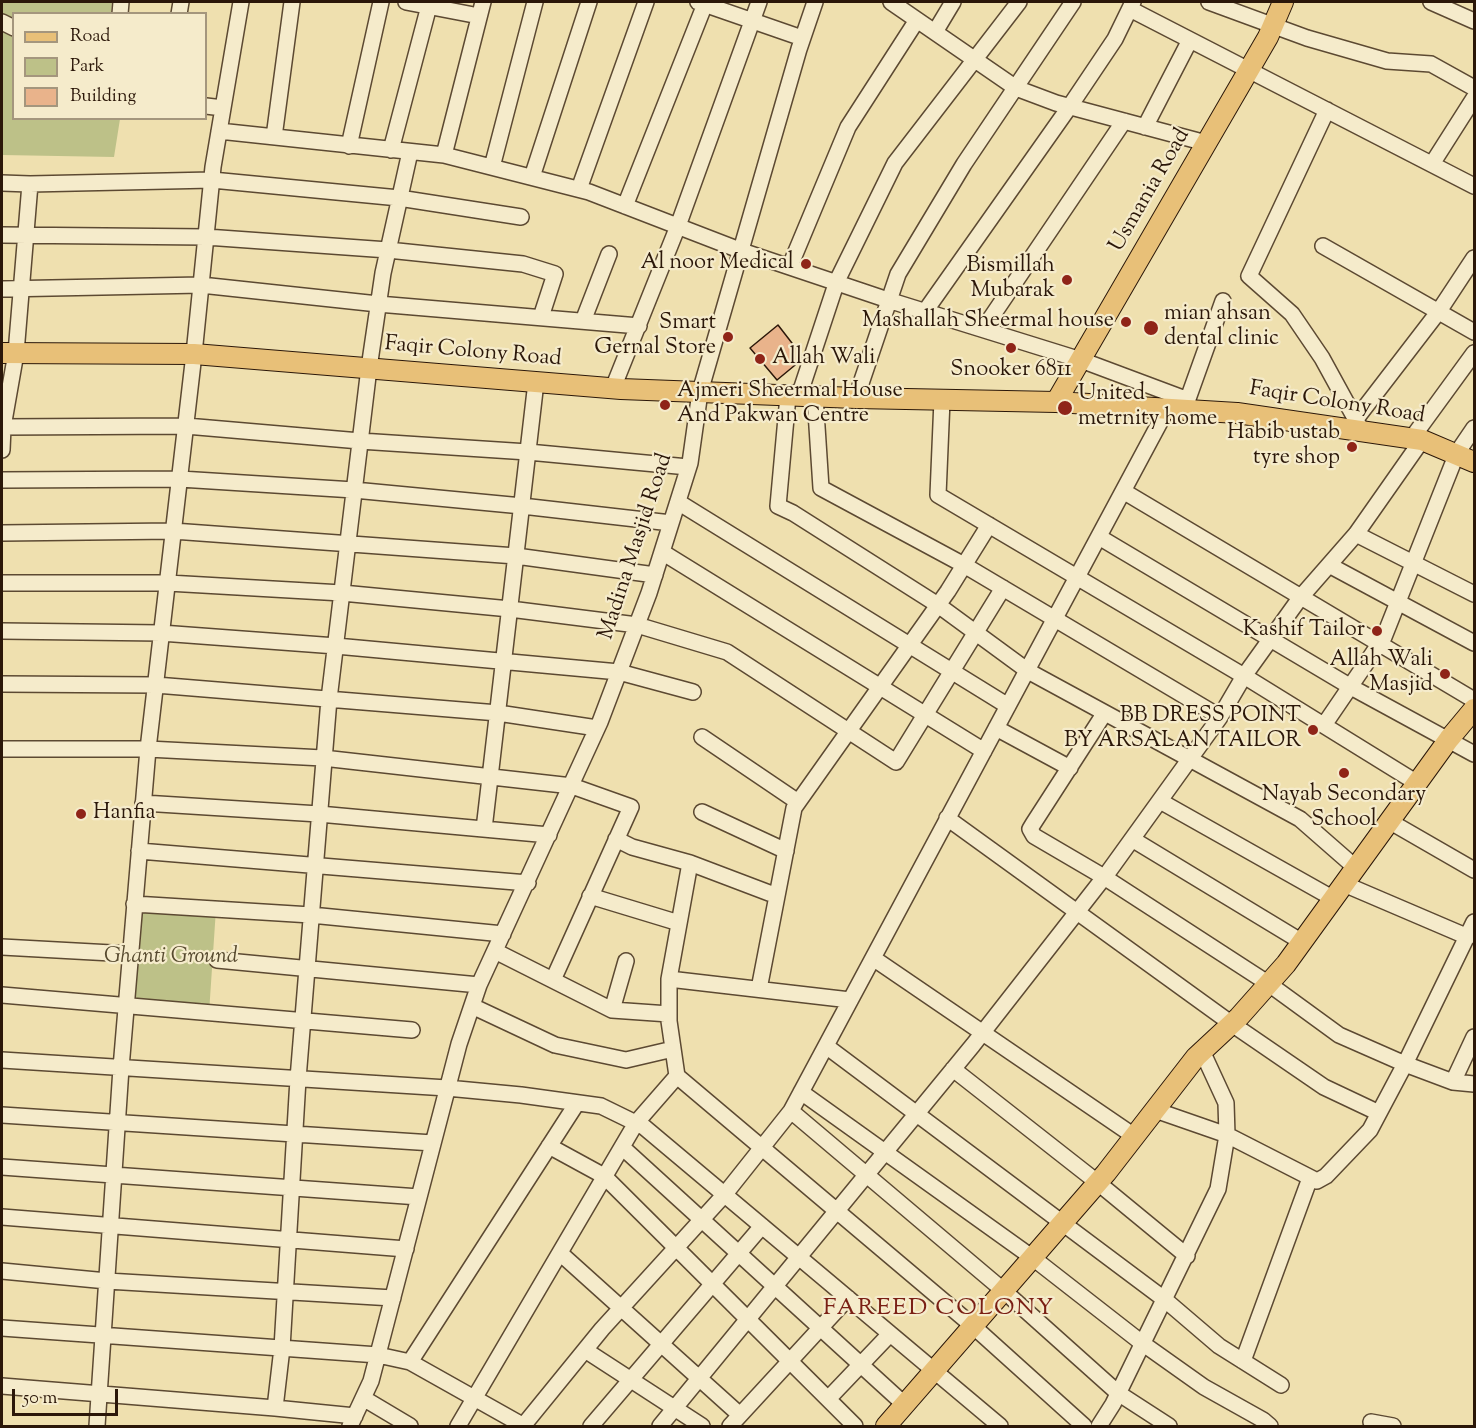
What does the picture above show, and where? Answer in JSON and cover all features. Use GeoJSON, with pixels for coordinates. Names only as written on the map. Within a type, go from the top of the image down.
{"type":"FeatureCollection","features":[{"type":"Feature","properties":{"kind":"main road","name":"Usmania Road"},"geometry":{"type":"LineString","coordinates":[[1056,402],[1249,70],[1283,2]]}},
{"type":"Feature","properties":{"kind":"main road","name":"Faqir Colony Road"},"geometry":{"type":"LineString","coordinates":[[9,353],[194,354],[613,388],[700,392],[1180,406],[1359,425],[1417,439],[1457,453],[1474,462]]}},
{"type":"Feature","properties":{"kind":"main road"},"geometry":{"type":"LineString","coordinates":[[886,1426],[1063,1223],[1202,1051],[1232,1024],[1269,984],[1345,884],[1449,739],[1474,709]]}},
{"type":"Feature","properties":{"kind":"street"},"geometry":{"type":"LineString","coordinates":[[98,1426],[125,1007],[148,749],[212,180],[241,2]]}},
{"type":"Feature","properties":{"kind":"street"},"geometry":{"type":"LineString","coordinates":[[274,137],[292,2]]}},
{"type":"Feature","properties":{"kind":"street"},"geometry":{"type":"LineString","coordinates":[[349,146],[381,2]]}},
{"type":"Feature","properties":{"kind":"street"},"geometry":{"type":"LineString","coordinates":[[406,2],[481,9],[444,155]]}},
{"type":"Feature","properties":{"kind":"street"},"geometry":{"type":"LineString","coordinates":[[492,167],[535,2]]}},
{"type":"Feature","properties":{"kind":"street"},"geometry":{"type":"LineString","coordinates":[[532,177],[589,2]]}},
{"type":"Feature","properties":{"kind":"street"},"geometry":{"type":"LineString","coordinates":[[579,189],[646,2]]}},
{"type":"Feature","properties":{"kind":"street"},"geometry":{"type":"LineString","coordinates":[[613,388],[678,226],[759,2]]}},
{"type":"Feature","properties":{"kind":"street","name":"Madina Masjid Road"},"geometry":{"type":"LineString","coordinates":[[353,1421],[372,1381],[447,1088],[479,985],[528,883],[597,728],[655,575],[688,467],[700,392],[802,38],[815,2]]}},
{"type":"Feature","properties":{"kind":"street"},"geometry":{"type":"LineString","coordinates":[[891,2],[1016,88],[1070,106],[1206,143]]}},
{"type":"Feature","properties":{"kind":"street"},"geometry":{"type":"LineString","coordinates":[[935,32],[953,2]]}},
{"type":"Feature","properties":{"kind":"street"},"geometry":{"type":"LineString","coordinates":[[1019,2],[895,163],[837,281],[800,396],[778,506],[793,513],[938,605],[1028,672],[1191,758],[1300,819],[1345,884]]}},
{"type":"Feature","properties":{"kind":"street"},"geometry":{"type":"LineString","coordinates":[[856,398],[898,274],[964,164],[1073,2]]}},
{"type":"Feature","properties":{"kind":"street"},"geometry":{"type":"LineString","coordinates":[[1209,2],[1307,38],[1387,61],[1431,64],[1474,88]]}},
{"type":"Feature","properties":{"kind":"street"},"geometry":{"type":"LineString","coordinates":[[1431,2],[1474,21]]}},
{"type":"Feature","properties":{"kind":"street"},"geometry":{"type":"LineString","coordinates":[[625,206],[702,3],[802,38]]}},
{"type":"Feature","properties":{"kind":"street"},"geometry":{"type":"LineString","coordinates":[[391,150],[430,4]]}},
{"type":"Feature","properties":{"kind":"street"},"geometry":{"type":"LineString","coordinates":[[926,310],[1070,106],[1115,39],[1131,5],[1190,40],[1432,164],[1472,181]]}},
{"type":"Feature","properties":{"kind":"street"},"geometry":{"type":"LineString","coordinates":[[790,266],[848,127],[917,20]]}},
{"type":"Feature","properties":{"kind":"street"},"geometry":{"type":"LineString","coordinates":[[1145,127],[1190,40]]}},
{"type":"Feature","properties":{"kind":"street"},"geometry":{"type":"LineString","coordinates":[[1432,164],[1474,99]]}},
{"type":"Feature","properties":{"kind":"street"},"geometry":{"type":"LineString","coordinates":[[207,106],[223,108]]}},
{"type":"Feature","properties":{"kind":"street"},"geometry":{"type":"LineString","coordinates":[[1327,110],[1249,276],[1292,314],[1322,358],[1359,425],[1474,258]]}},
{"type":"Feature","properties":{"kind":"street"},"geometry":{"type":"LineString","coordinates":[[984,328],[1124,121]]}},
{"type":"Feature","properties":{"kind":"street"},"geometry":{"type":"LineString","coordinates":[[219,131],[444,155],[579,189],[742,250],[888,300],[1081,360],[1180,406]]}},
{"type":"Feature","properties":{"kind":"street"},"geometry":{"type":"LineString","coordinates":[[275,1408],[282,1348],[298,1079],[329,699],[378,304],[410,152]]}},
{"type":"Feature","properties":{"kind":"street"},"geometry":{"type":"LineString","coordinates":[[2,183],[212,180],[399,198],[521,217]]}},
{"type":"Feature","properties":{"kind":"street"},"geometry":{"type":"LineString","coordinates":[[2,450],[9,353],[21,289],[30,184]]}},
{"type":"Feature","properties":{"kind":"street"},"geometry":{"type":"LineString","coordinates":[[2,235],[206,237],[388,250],[523,264],[555,274],[541,317]]}},
{"type":"Feature","properties":{"kind":"street"},"geometry":{"type":"LineString","coordinates":[[1323,246],[1474,332]]}},
{"type":"Feature","properties":{"kind":"street"},"geometry":{"type":"LineString","coordinates":[[583,321],[609,254]]}},
{"type":"Feature","properties":{"kind":"street"},"geometry":{"type":"LineString","coordinates":[[2,289],[201,285],[378,304],[639,326]]}},
{"type":"Feature","properties":{"kind":"street"},"geometry":{"type":"LineString","coordinates":[[2,1328],[378,1355],[410,1362],[523,1426],[621,1308],[725,1194],[791,1111],[1123,491],[1180,406],[1223,301]]}},
{"type":"Feature","properties":{"kind":"street"},"geometry":{"type":"LineString","coordinates":[[660,1426],[983,1033],[1104,877],[1220,717],[1244,676],[1300,598],[1356,534],[1474,352]]}},
{"type":"Feature","properties":{"kind":"street"},"geometry":{"type":"LineString","coordinates":[[484,829],[536,382]]}},
{"type":"Feature","properties":{"kind":"street"},"geometry":{"type":"LineString","coordinates":[[800,396],[821,488],[964,565],[1220,717]]}},
{"type":"Feature","properties":{"kind":"street"},"geometry":{"type":"LineString","coordinates":[[942,400],[939,495],[1244,676],[1417,783]]}},
{"type":"Feature","properties":{"kind":"street"},"geometry":{"type":"LineString","coordinates":[[2,427],[186,426],[528,452],[688,467]]}},
{"type":"Feature","properties":{"kind":"street"},"geometry":{"type":"LineString","coordinates":[[1324,726],[1380,644],[1457,453],[1474,428]]}},
{"type":"Feature","properties":{"kind":"street"},"geometry":{"type":"LineString","coordinates":[[2,480],[180,479],[354,490],[671,523]]}},
{"type":"Feature","properties":{"kind":"street"},"geometry":{"type":"LineString","coordinates":[[1123,491],[1474,700]]}},
{"type":"Feature","properties":{"kind":"street"},"geometry":{"type":"LineString","coordinates":[[678,502],[1008,706]]}},
{"type":"Feature","properties":{"kind":"street"},"geometry":{"type":"LineString","coordinates":[[759,989],[794,808],[938,605],[989,525]]}},
{"type":"Feature","properties":{"kind":"street"},"geometry":{"type":"LineString","coordinates":[[2,532],[173,531],[516,556],[655,575]]}},
{"type":"Feature","properties":{"kind":"street"},"geometry":{"type":"LineString","coordinates":[[1356,534],[1474,594]]}},
{"type":"Feature","properties":{"kind":"street"},"geometry":{"type":"LineString","coordinates":[[1099,537],[1351,687],[1474,754]]}},
{"type":"Feature","properties":{"kind":"street"},"geometry":{"type":"LineString","coordinates":[[662,552],[984,751]]}},
{"type":"Feature","properties":{"kind":"street"},"geometry":{"type":"LineString","coordinates":[[1329,565],[1474,644]]}},
{"type":"Feature","properties":{"kind":"street"},"geometry":{"type":"LineString","coordinates":[[2,583],[168,583],[342,593],[510,609],[637,625],[726,652],[896,762],[1003,588]]}},
{"type":"Feature","properties":{"kind":"street"},"geometry":{"type":"LineString","coordinates":[[2,631],[162,633],[336,646],[619,672],[693,692]]}},
{"type":"Feature","properties":{"kind":"street"},"geometry":{"type":"LineString","coordinates":[[2,684],[156,685],[498,713],[597,728]]}},
{"type":"Feature","properties":{"kind":"street"},"geometry":{"type":"LineString","coordinates":[[1104,714],[1030,829],[1034,836],[1104,877],[1269,984],[1339,1035],[1453,1082],[1474,1084]]}},
{"type":"Feature","properties":{"kind":"street"},"geometry":{"type":"LineString","coordinates":[[996,728],[1070,768]]}},
{"type":"Feature","properties":{"kind":"street"},"geometry":{"type":"LineString","coordinates":[[702,737],[798,802]]}},
{"type":"Feature","properties":{"kind":"street"},"geometry":{"type":"LineString","coordinates":[[2,749],[148,749],[323,758],[572,786],[630,807],[553,980]]}},
{"type":"Feature","properties":{"kind":"street"},"geometry":{"type":"LineString","coordinates":[[1155,1110],[1227,1135],[1317,1181],[1326,1176],[1370,1130],[1406,1064],[1472,931],[1345,884],[1160,801]]}},
{"type":"Feature","properties":{"kind":"street"},"geometry":{"type":"LineString","coordinates":[[143,802],[319,814],[549,835]]}},
{"type":"Feature","properties":{"kind":"street"},"geometry":{"type":"LineString","coordinates":[[702,812],[786,850]]}},
{"type":"Feature","properties":{"kind":"street"},"geometry":{"type":"LineString","coordinates":[[947,818],[1232,1024],[1324,1087],[1379,1113]]}},
{"type":"Feature","properties":{"kind":"street"},"geometry":{"type":"LineString","coordinates":[[1389,821],[1474,870]]}},
{"type":"Feature","properties":{"kind":"street"},"geometry":{"type":"LineString","coordinates":[[616,839],[632,847],[690,863],[777,896]]}},
{"type":"Feature","properties":{"kind":"street"},"geometry":{"type":"LineString","coordinates":[[1132,839],[1302,942]]}},
{"type":"Feature","properties":{"kind":"street"},"geometry":{"type":"LineString","coordinates":[[139,851],[528,883]]}},
{"type":"Feature","properties":{"kind":"street"},"geometry":{"type":"LineString","coordinates":[[690,863],[669,979],[669,1014],[677,1076],[973,1326],[1084,1426]]}},
{"type":"Feature","properties":{"kind":"street"},"geometry":{"type":"LineString","coordinates":[[591,896],[679,922]]}},
{"type":"Feature","properties":{"kind":"street"},"geometry":{"type":"LineString","coordinates":[[134,904],[311,915],[504,934]]}},
{"type":"Feature","properties":{"kind":"street"},"geometry":{"type":"LineString","coordinates":[[2,947],[130,954]]}},
{"type":"Feature","properties":{"kind":"street"},"geometry":{"type":"LineString","coordinates":[[495,951],[612,1010],[669,1014]]}},
{"type":"Feature","properties":{"kind":"street"},"geometry":{"type":"LineString","coordinates":[[873,958],[1134,1136]]}},
{"type":"Feature","properties":{"kind":"street"},"geometry":{"type":"LineString","coordinates":[[217,960],[479,985]]}},
{"type":"Feature","properties":{"kind":"street"},"geometry":{"type":"LineString","coordinates":[[612,1010],[626,961]]}},
{"type":"Feature","properties":{"kind":"street"},"geometry":{"type":"LineString","coordinates":[[669,979],[850,1000]]}},
{"type":"Feature","properties":{"kind":"street"},"geometry":{"type":"LineString","coordinates":[[2,995],[412,1030]]}},
{"type":"Feature","properties":{"kind":"street"},"geometry":{"type":"LineString","coordinates":[[472,1006],[555,1045],[626,1060],[673,1049]]}},
{"type":"Feature","properties":{"kind":"street"},"geometry":{"type":"LineString","coordinates":[[1453,1082],[1474,1037]]}},
{"type":"Feature","properties":{"kind":"street"},"geometry":{"type":"LineString","coordinates":[[826,1046],[1164,1299],[1219,1346],[1281,1385]]}},
{"type":"Feature","properties":{"kind":"street"},"geometry":{"type":"LineString","coordinates":[[1099,1426],[1187,1256],[1218,1189],[1227,1135],[1226,1103],[1202,1051]]}},
{"type":"Feature","properties":{"kind":"street"},"geometry":{"type":"LineString","coordinates":[[2,1060],[447,1088],[601,1106],[644,1127],[1000,1426]]}},
{"type":"Feature","properties":{"kind":"street"},"geometry":{"type":"LineString","coordinates":[[953,1070],[1097,1182],[1187,1256]]}},
{"type":"Feature","properties":{"kind":"street"},"geometry":{"type":"LineString","coordinates":[[458,1426],[636,1123],[677,1076]]}},
{"type":"Feature","properties":{"kind":"street"},"geometry":{"type":"LineString","coordinates":[[801,1092],[1033,1258],[1142,1343],[1204,1387],[1270,1426]]}},
{"type":"Feature","properties":{"kind":"street"},"geometry":{"type":"LineString","coordinates":[[410,1362],[577,1103]]}},
{"type":"Feature","properties":{"kind":"street"},"geometry":{"type":"LineString","coordinates":[[791,1111],[1004,1291],[1118,1393],[1169,1426]]}},
{"type":"Feature","properties":{"kind":"street"},"geometry":{"type":"LineString","coordinates":[[2,1115],[433,1143]]}},
{"type":"Feature","properties":{"kind":"street"},"geometry":{"type":"LineString","coordinates":[[549,1146],[604,1176],[855,1426]]}},
{"type":"Feature","properties":{"kind":"street"},"geometry":{"type":"LineString","coordinates":[[622,1148],[905,1405]]}},
{"type":"Feature","properties":{"kind":"street"},"geometry":{"type":"LineString","coordinates":[[2,1167],[419,1197]]}},
{"type":"Feature","properties":{"kind":"street"},"geometry":{"type":"LineString","coordinates":[[1243,1361],[1310,1178]]}},
{"type":"Feature","properties":{"kind":"street"},"geometry":{"type":"LineString","coordinates":[[2,1217],[406,1249]]}},
{"type":"Feature","properties":{"kind":"street"},"geometry":{"type":"LineString","coordinates":[[591,1426],[762,1226]]}},
{"type":"Feature","properties":{"kind":"street"},"geometry":{"type":"LineString","coordinates":[[560,1253],[699,1378],[735,1421],[848,1298]]}},
{"type":"Feature","properties":{"kind":"street"},"geometry":{"type":"LineString","coordinates":[[2,1271],[107,1281],[393,1298]]}},
{"type":"Feature","properties":{"kind":"street"},"geometry":{"type":"LineString","coordinates":[[828,1399],[890,1334]]}},
{"type":"Feature","properties":{"kind":"street"},"geometry":{"type":"LineString","coordinates":[[585,1350],[702,1426]]}},
{"type":"Feature","properties":{"kind":"street"},"geometry":{"type":"LineString","coordinates":[[2,1386],[275,1408],[353,1421]]}},
{"type":"Feature","properties":{"kind":"street"},"geometry":{"type":"LineString","coordinates":[[363,1398],[410,1426]]}},
{"type":"Feature","properties":{"kind":"street"},"geometry":{"type":"LineString","coordinates":[[1371,1422],[1393,1426]]}},
{"type":"Feature","properties":{"kind":"green space"},"geometry":{"type":"Polygon","coordinates":[[[2,2],[112,2],[111,12],[12,12],[12,120],[120,120],[114,157],[2,155],[2,2]]]}},
{"type":"Feature","properties":{"kind":"green space","name":"Ghanti Ground"},"geometry":{"type":"Polygon","coordinates":[[[134,904],[216,909],[209,1013],[125,1007],[134,904]]]}},
{"type":"Feature","properties":{"kind":"building"},"geometry":{"type":"Polygon","coordinates":[[[778,325],[802,356],[800,361],[777,380],[750,348],[778,325]]]}},
{"type":"Feature","properties":{"kind":"place","name":"Al noor Medical"},"geometry":{"type":"Point","coordinates":[806,264]}},
{"type":"Feature","properties":{"kind":"place","name":"Bismillah Mubarak"},"geometry":{"type":"Point","coordinates":[1067,280]}},
{"type":"Feature","properties":{"kind":"place","name":"Mashallah Sheermal house"},"geometry":{"type":"Point","coordinates":[1126,322]}},
{"type":"Feature","properties":{"kind":"place","name":"mian ahsan dental clinic"},"geometry":{"type":"Point","coordinates":[1151,328]}},
{"type":"Feature","properties":{"kind":"place","name":"Smart Gernal Store"},"geometry":{"type":"Point","coordinates":[728,337]}},
{"type":"Feature","properties":{"kind":"place","name":"Snooker 6811"},"geometry":{"type":"Point","coordinates":[1011,348]}},
{"type":"Feature","properties":{"kind":"place","name":"Allah Wali"},"geometry":{"type":"Point","coordinates":[760,359]}},
{"type":"Feature","properties":{"kind":"place","name":"Ajmeri Sheermal House And Pakwan Centre"},"geometry":{"type":"Point","coordinates":[665,405]}},
{"type":"Feature","properties":{"kind":"place","name":"United metrnity home"},"geometry":{"type":"Point","coordinates":[1065,408]}},
{"type":"Feature","properties":{"kind":"place","name":"Habib ustab tyre shop"},"geometry":{"type":"Point","coordinates":[1352,447]}},
{"type":"Feature","properties":{"kind":"place","name":"Kashif Tailor"},"geometry":{"type":"Point","coordinates":[1377,631]}},
{"type":"Feature","properties":{"kind":"place","name":"Allah Wali Masjid"},"geometry":{"type":"Point","coordinates":[1445,674]}},
{"type":"Feature","properties":{"kind":"place","name":"BB DRESS POINT BY ARSALAN TAILOR"},"geometry":{"type":"Point","coordinates":[1313,730]}},
{"type":"Feature","properties":{"kind":"place","name":"Nayab Secondary School"},"geometry":{"type":"Point","coordinates":[1344,773]}},
{"type":"Feature","properties":{"kind":"place","name":"Hanfia"},"geometry":{"type":"Point","coordinates":[81,814]}},
{"type":"Feature","properties":{"kind":"district","name":"FAREED COLONY"},"geometry":{"type":"Point","coordinates":[939,1310]}}]}
